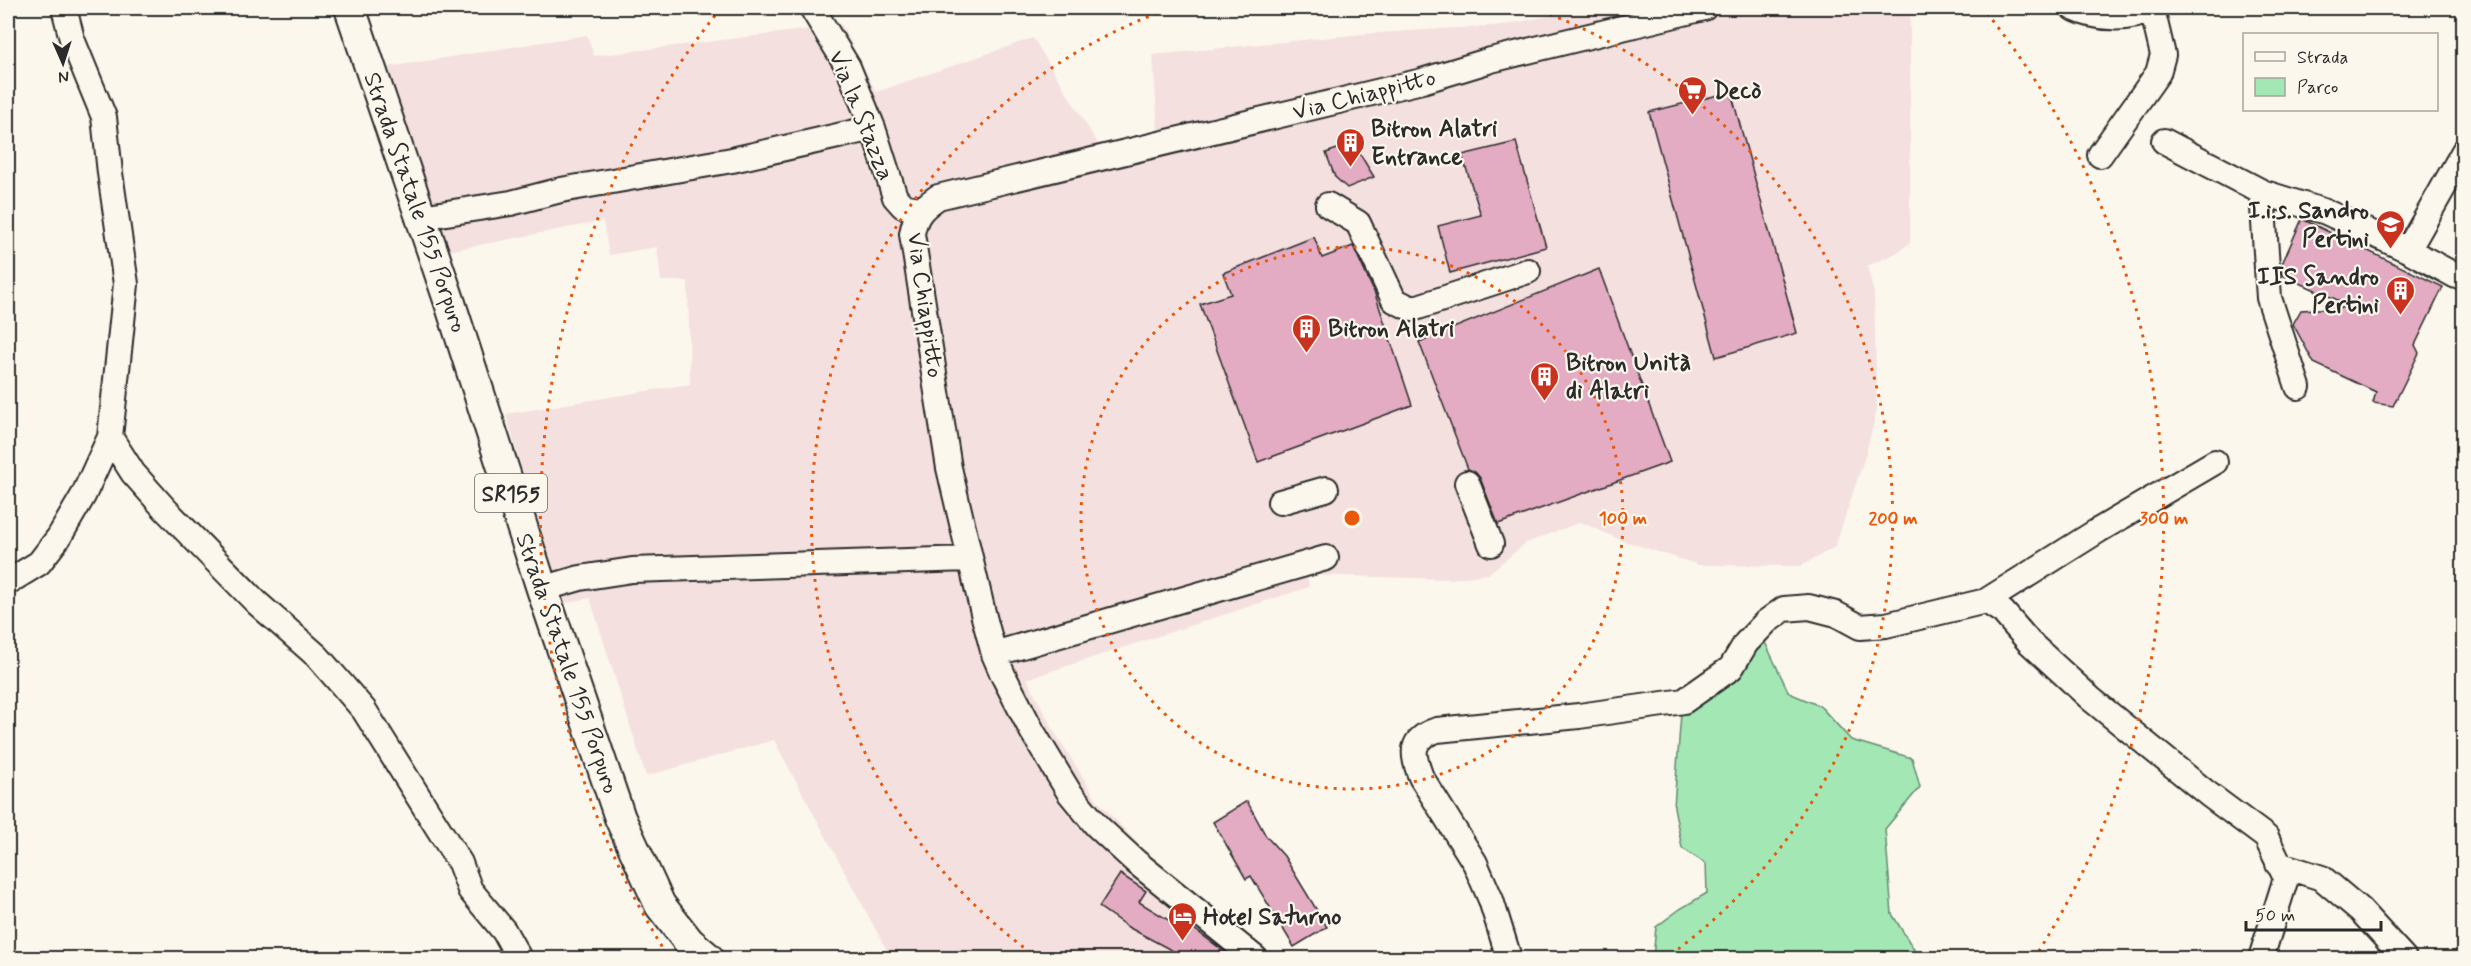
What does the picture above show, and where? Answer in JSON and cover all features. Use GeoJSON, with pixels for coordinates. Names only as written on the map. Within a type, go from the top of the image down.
{"type":"FeatureCollection","features":[{"type":"Feature","properties":{"kind":"main road","name":"Strada Statale 155 Porpuro"},"geometry":{"type":"LineString","coordinates":[[350,8],[620,818],[660,905],[689,942],[708,958]]}},
{"type":"Feature","properties":{"kind":"street"},"geometry":{"type":"LineString","coordinates":[[8,582],[39,563],[59,537],[83,496],[110,437],[126,284],[104,117],[72,39],[64,8]]}},
{"type":"Feature","properties":{"kind":"street","name":"Via la Stazza"},"geometry":{"type":"LineString","coordinates":[[812,8],[848,67],[873,128],[895,197],[903,206],[921,209]]}},
{"type":"Feature","properties":{"kind":"street","name":"Via Chiappitto"},"geometry":{"type":"LineString","coordinates":[[1256,958],[1136,862],[1097,826],[1069,792],[1032,731],[993,654],[969,559],[950,468],[912,234],[914,220],[921,209],[938,197],[1422,81],[1491,60],[1704,8]]}},
{"type":"Feature","properties":{"kind":"street"},"geometry":{"type":"LineString","coordinates":[[2073,8],[2089,15],[2129,17],[2152,8],[2163,55],[2158,72],[2100,155]]}},
{"type":"Feature","properties":{"kind":"street"},"geometry":{"type":"LineString","coordinates":[[421,217],[511,203],[561,190],[732,160],[873,128]]}},
{"type":"Feature","properties":{"kind":"street"},"geometry":{"type":"LineString","coordinates":[[2164,141],[2262,192],[2326,212],[2408,250],[2456,276]]}},
{"type":"Feature","properties":{"kind":"street"},"geometry":{"type":"LineString","coordinates":[[2408,250],[2463,151]]}},
{"type":"Feature","properties":{"kind":"street"},"geometry":{"type":"LineString","coordinates":[[2262,192],[2269,298],[2298,387]]}},
{"type":"Feature","properties":{"kind":"street"},"geometry":{"type":"LineString","coordinates":[[1328,205],[1358,223],[1394,300],[1412,309],[1528,271]]}},
{"type":"Feature","properties":{"kind":"street"},"geometry":{"type":"LineString","coordinates":[[110,437],[133,472],[165,509],[257,603],[317,656],[364,710],[460,863],[470,890],[504,931],[519,958]]}},
{"type":"Feature","properties":{"kind":"street"},"geometry":{"type":"LineString","coordinates":[[1509,958],[1491,900],[1475,863],[1421,777],[1415,762],[1414,750],[1417,742],[1427,734],[1437,730],[1580,716],[1684,701],[1731,668],[1746,643],[1766,622],[1784,609],[1809,608],[1836,615],[1860,627],[1886,624],[1986,601],[2099,530],[2215,462]]}},
{"type":"Feature","properties":{"kind":"street"},"geometry":{"type":"LineString","coordinates":[[1467,483],[1491,544]]}},
{"type":"Feature","properties":{"kind":"street"},"geometry":{"type":"LineString","coordinates":[[1280,502],[1326,489]]}},
{"type":"Feature","properties":{"kind":"street"},"geometry":{"type":"LineString","coordinates":[[993,654],[1326,558]]}},
{"type":"Feature","properties":{"kind":"street"},"geometry":{"type":"LineString","coordinates":[[542,589],[580,578],[632,570],[969,559]]}},
{"type":"Feature","properties":{"kind":"street"},"geometry":{"type":"LineString","coordinates":[[1986,601],[2003,612],[2029,642],[2091,699],[2208,794],[2266,837],[2286,878],[2261,958]]}},
{"type":"Feature","properties":{"kind":"street"},"geometry":{"type":"LineString","coordinates":[[2278,864],[2322,878],[2360,910],[2404,958]]}},
{"type":"Feature","properties":{"kind":"shaded area"},"geometry":{"type":"Polygon","coordinates":[[[1586,8],[1910,8],[1910,243],[1896,253],[1867,266],[1874,293],[1877,410],[1866,453],[1835,547],[1801,566],[1699,565],[1621,540],[1581,522],[1526,543],[1488,574],[1451,579],[1307,575],[1309,587],[1027,679],[1054,731],[1097,800],[1142,848],[1273,958],[891,958],[774,740],[646,776],[590,598],[561,604],[506,414],[690,384],[688,281],[661,281],[657,247],[609,255],[603,221],[449,251],[388,67],[587,35],[594,56],[842,25],[876,92],[1033,38],[1100,147],[1158,132],[1153,55],[1362,34],[1505,25],[1586,8]]]}},
{"type":"Feature","properties":{"kind":"green space"},"geometry":{"type":"Polygon","coordinates":[[[1763,638],[1789,693],[1820,706],[1851,740],[1912,758],[1920,787],[1885,829],[1892,914],[1916,953],[1915,958],[1653,958],[1656,927],[1707,893],[1706,864],[1682,848],[1674,807],[1681,713],[1725,687],[1763,638]]]}},
{"type":"Feature","properties":{"kind":"building"},"geometry":{"type":"Polygon","coordinates":[[[1731,92],[1797,333],[1716,357],[1649,112],[1731,92]]]}},
{"type":"Feature","properties":{"kind":"building"},"geometry":{"type":"Polygon","coordinates":[[[1516,142],[1546,247],[1450,273],[1438,226],[1481,215],[1462,155],[1516,142]]]}},
{"type":"Feature","properties":{"kind":"building","name":"Bitron Alatri Entrance"},"geometry":{"type":"Polygon","coordinates":[[[1340,148],[1344,158],[1360,154],[1374,177],[1347,188],[1335,177],[1326,153],[1340,148]]]}},
{"type":"Feature","properties":{"kind":"building","name":"IIS Sandro Pertini"},"geometry":{"type":"Polygon","coordinates":[[[2302,219],[2443,287],[2415,345],[2419,353],[2393,406],[2373,403],[2376,392],[2314,363],[2293,324],[2301,310],[2353,307],[2282,275],[2281,266],[2302,219]]]}},
{"type":"Feature","properties":{"kind":"building","name":"Bitron Alatri"},"geometry":{"type":"Polygon","coordinates":[[[1314,237],[1322,258],[1353,246],[1375,294],[1412,405],[1258,462],[1200,304],[1231,294],[1223,273],[1314,237]]]}},
{"type":"Feature","properties":{"kind":"building","name":"Bitron Unità di Alatri"},"geometry":{"type":"Polygon","coordinates":[[[1599,269],[1670,462],[1498,524],[1480,478],[1468,469],[1419,342],[1599,269]]]}},
{"type":"Feature","properties":{"kind":"building"},"geometry":{"type":"Polygon","coordinates":[[[1247,801],[1266,836],[1284,856],[1327,927],[1294,947],[1251,876],[1246,879],[1213,822],[1247,801]]]}},
{"type":"Feature","properties":{"kind":"building","name":"Hotel Saturno"},"geometry":{"type":"Polygon","coordinates":[[[1120,874],[1146,891],[1139,902],[1183,929],[1186,923],[1233,958],[1186,958],[1128,927],[1099,907],[1120,874]]]}},
{"type":"Feature","properties":{"kind":"place","name":"Decò"},"geometry":{"type":"Point","coordinates":[1692,116]}},
{"type":"Feature","properties":{"kind":"place","name":"Bitron Alatri Entrance"},"geometry":{"type":"Point","coordinates":[1350,168]}},
{"type":"Feature","properties":{"kind":"place","name":"I.i.s. Sandro Pertini"},"geometry":{"type":"Point","coordinates":[2390,250]}},
{"type":"Feature","properties":{"kind":"place","name":"IIS Sandro Pertini"},"geometry":{"type":"Point","coordinates":[2400,316]}},
{"type":"Feature","properties":{"kind":"place","name":"Bitron Alatri"},"geometry":{"type":"Point","coordinates":[1307,354]}},
{"type":"Feature","properties":{"kind":"place","name":"Bitron Unità di Alatri"},"geometry":{"type":"Point","coordinates":[1545,402]}},
{"type":"Feature","properties":{"kind":"place","name":"Hotel Saturno"},"geometry":{"type":"Point","coordinates":[1182,942]}}]}
